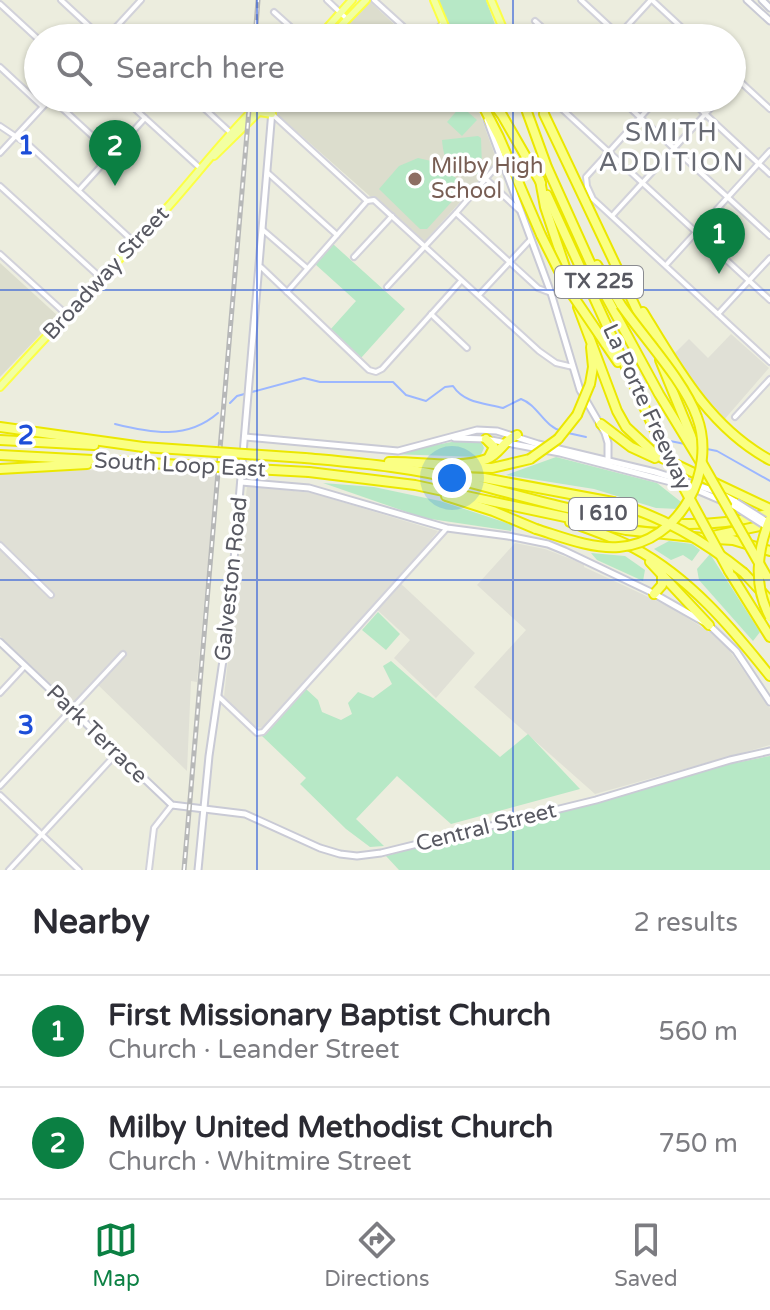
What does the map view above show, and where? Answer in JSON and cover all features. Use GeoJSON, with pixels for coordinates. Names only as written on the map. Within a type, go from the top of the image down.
{"type":"FeatureCollection","features":[{"type":"Feature","properties":{"kind":"highway"},"geometry":{"type":"LineString","coordinates":[[486,112],[567,287],[629,377]]}},
{"type":"Feature","properties":{"kind":"highway","name":"TX 225"},"geometry":{"type":"LineString","coordinates":[[498,112],[538,176]]}},
{"type":"Feature","properties":{"kind":"highway","name":"La Porte Freeway"},"geometry":{"type":"LineString","coordinates":[[527,112],[547,167],[602,289],[659,394],[769,579]]}},
{"type":"Feature","properties":{"kind":"highway"},"geometry":{"type":"LineString","coordinates":[[544,114],[624,280],[701,463]]}},
{"type":"Feature","properties":{"kind":"highway"},"geometry":{"type":"LineString","coordinates":[[538,176],[586,327],[617,411],[626,427],[656,455],[737,502],[770,511]]}},
{"type":"Feature","properties":{"kind":"highway","name":"La Porte Freeway"},"geometry":{"type":"LineString","coordinates":[[538,176],[665,453],[729,571],[770,637]]}},
{"type":"Feature","properties":{"kind":"highway"},"geometry":{"type":"LineString","coordinates":[[415,485],[536,529],[602,547],[634,545],[656,534],[685,507],[698,482],[703,445],[697,417],[670,372],[585,249]]}},
{"type":"Feature","properties":{"kind":"highway"},"geometry":{"type":"LineString","coordinates":[[624,280],[675,367],[716,420],[770,460]]}},
{"type":"Feature","properties":{"kind":"highway"},"geometry":{"type":"LineString","coordinates":[[360,463],[492,468],[530,459],[558,439],[577,415],[590,384],[592,358],[586,327]]}},
{"type":"Feature","properties":{"kind":"highway"},"geometry":{"type":"LineString","coordinates":[[601,424],[631,447],[685,470]]}},
{"type":"Feature","properties":{"kind":"highway"},"geometry":{"type":"LineString","coordinates":[[0,427],[100,443]]}},
{"type":"Feature","properties":{"kind":"highway"},"geometry":{"type":"LineString","coordinates":[[442,464],[488,458],[517,435]]}},
{"type":"Feature","properties":{"kind":"highway"},"geometry":{"type":"LineString","coordinates":[[486,439],[494,449],[488,458]]}},
{"type":"Feature","properties":{"kind":"highway","name":"South Loop East"},"geometry":{"type":"LineString","coordinates":[[0,440],[100,443],[360,463]]}},
{"type":"Feature","properties":{"kind":"highway","name":"South Loop East"},"geometry":{"type":"LineString","coordinates":[[0,455],[309,472],[415,485]]}},
{"type":"Feature","properties":{"kind":"highway"},"geometry":{"type":"LineString","coordinates":[[0,469],[98,462]]}},
{"type":"Feature","properties":{"kind":"highway","name":"I 610"},"geometry":{"type":"LineString","coordinates":[[360,463],[438,475],[576,509],[635,520],[712,524],[770,511]]}},
{"type":"Feature","properties":{"kind":"highway"},"geometry":{"type":"LineString","coordinates":[[438,475],[484,478],[613,502],[686,531],[744,573],[770,601]]}},
{"type":"Feature","properties":{"kind":"highway","name":"I 610"},"geometry":{"type":"LineString","coordinates":[[415,485],[626,530],[703,538],[770,524]]}},
{"type":"Feature","properties":{"kind":"highway"},"geometry":{"type":"LineString","coordinates":[[543,512],[634,548],[683,581],[722,617],[770,676]]}},
{"type":"Feature","properties":{"kind":"highway"},"geometry":{"type":"LineString","coordinates":[[770,524],[762,538],[759,576],[760,592],[770,617]]}},
{"type":"Feature","properties":{"kind":"highway"},"geometry":{"type":"LineString","coordinates":[[703,538],[733,540],[770,551]]}},
{"type":"Feature","properties":{"kind":"highway"},"geometry":{"type":"LineString","coordinates":[[634,548],[662,573],[709,625]]}},
{"type":"Feature","properties":{"kind":"highway"},"geometry":{"type":"LineString","coordinates":[[654,594],[662,585],[662,573]]}},
{"type":"Feature","properties":{"kind":"main road"},"geometry":{"type":"LineString","coordinates":[[331,24],[352,0]]}},
{"type":"Feature","properties":{"kind":"main road"},"geometry":{"type":"LineString","coordinates":[[342,24],[366,0]]}},
{"type":"Feature","properties":{"kind":"main road"},"geometry":{"type":"LineString","coordinates":[[434,0],[443,23]]}},
{"type":"Feature","properties":{"kind":"main road"},"geometry":{"type":"LineString","coordinates":[[491,0],[501,24]]}},
{"type":"Feature","properties":{"kind":"main road"},"geometry":{"type":"LineString","coordinates":[[747,0],[770,21]]}},
{"type":"Feature","properties":{"kind":"main road"},"geometry":{"type":"LineString","coordinates":[[762,0],[770,8]]}},
{"type":"Feature","properties":{"kind":"main road","name":"Broadway Street"},"geometry":{"type":"LineString","coordinates":[[0,387],[257,112]]}},
{"type":"Feature","properties":{"kind":"main road"},"geometry":{"type":"LineString","coordinates":[[259,112],[272,114]]}},
{"type":"Feature","properties":{"kind":"main road","name":"Broadway Street"},"geometry":{"type":"LineString","coordinates":[[233,135],[259,112]]}},
{"type":"Feature","properties":{"kind":"main road"},"geometry":{"type":"LineString","coordinates":[[484,112],[551,293],[584,398],[601,424],[608,443],[608,462]]}},
{"type":"Feature","properties":{"kind":"main road","name":"Galveston Road"},"geometry":{"type":"LineString","coordinates":[[198,870],[203,808],[229,619],[272,114]]}},
{"type":"Feature","properties":{"kind":"main road"},"geometry":{"type":"LineString","coordinates":[[245,437],[398,451],[477,430],[517,435],[538,444],[586,455],[737,502],[770,524]]}},
{"type":"Feature","properties":{"kind":"main road"},"geometry":{"type":"LineString","coordinates":[[441,440],[463,437],[486,439],[608,462]]}},
{"type":"Feature","properties":{"kind":"main road"},"geometry":{"type":"LineString","coordinates":[[586,455],[604,454],[608,443]]}},
{"type":"Feature","properties":{"kind":"main road"},"geometry":{"type":"LineString","coordinates":[[241,482],[309,488],[447,528],[548,544],[654,594],[709,625],[736,651],[770,702]]}},
{"type":"Feature","properties":{"kind":"main road","name":"Park Terrace"},"geometry":{"type":"LineString","coordinates":[[0,642],[172,805]]}},
{"type":"Feature","properties":{"kind":"main road","name":"Central Street"},"geometry":{"type":"LineString","coordinates":[[203,808],[245,814],[331,852],[372,855],[596,800],[770,751]]}},
{"type":"Feature","properties":{"kind":"main road"},"geometry":{"type":"LineString","coordinates":[[172,805],[203,808]]}},
{"type":"Feature","properties":{"kind":"street"},"geometry":{"type":"LineString","coordinates":[[61,0],[88,24]]}},
{"type":"Feature","properties":{"kind":"street"},"geometry":{"type":"LineString","coordinates":[[129,0],[135,6]]}},
{"type":"Feature","properties":{"kind":"street"},"geometry":{"type":"LineString","coordinates":[[119,24],[141,0]]}},
{"type":"Feature","properties":{"kind":"street"},"geometry":{"type":"LineString","coordinates":[[327,0],[347,19]]}},
{"type":"Feature","properties":{"kind":"street"},"geometry":{"type":"LineString","coordinates":[[374,0],[401,24]]}},
{"type":"Feature","properties":{"kind":"street"},"geometry":{"type":"LineString","coordinates":[[581,0],[606,24]]}},
{"type":"Feature","properties":{"kind":"street"},"geometry":{"type":"LineString","coordinates":[[632,24],[655,1],[679,24]]}},
{"type":"Feature","properties":{"kind":"street"},"geometry":{"type":"LineString","coordinates":[[0,4],[24,26]]}},
{"type":"Feature","properties":{"kind":"street"},"geometry":{"type":"LineString","coordinates":[[274,12],[287,24]]}},
{"type":"Feature","properties":{"kind":"street"},"geometry":{"type":"LineString","coordinates":[[535,21],[538,24]]}},
{"type":"Feature","properties":{"kind":"street"},"geometry":{"type":"LineString","coordinates":[[0,67],[24,89]]}},
{"type":"Feature","properties":{"kind":"street"},"geometry":{"type":"LineString","coordinates":[[746,86],[770,109]]}},
{"type":"Feature","properties":{"kind":"street"},"geometry":{"type":"LineString","coordinates":[[0,153],[38,112]]}},
{"type":"Feature","properties":{"kind":"street"},"geometry":{"type":"LineString","coordinates":[[66,112],[112,154]]}},
{"type":"Feature","properties":{"kind":"street"},"geometry":{"type":"LineString","coordinates":[[138,112],[202,169]]}},
{"type":"Feature","properties":{"kind":"street"},"geometry":{"type":"LineString","coordinates":[[208,112],[233,135]]}},
{"type":"Feature","properties":{"kind":"street"},"geometry":{"type":"LineString","coordinates":[[569,112],[608,152],[770,300]]}},
{"type":"Feature","properties":{"kind":"street"},"geometry":{"type":"LineString","coordinates":[[634,112],[770,236]]}},
{"type":"Feature","properties":{"kind":"street"},"geometry":{"type":"LineString","coordinates":[[646,112],[586,177],[593,199],[770,362]]}},
{"type":"Feature","properties":{"kind":"street"},"geometry":{"type":"LineString","coordinates":[[272,114],[367,201]]}},
{"type":"Feature","properties":{"kind":"street"},"geometry":{"type":"LineString","coordinates":[[612,216],[705,114],[770,174]]}},
{"type":"Feature","properties":{"kind":"street"},"geometry":{"type":"LineString","coordinates":[[79,190],[145,118]]}},
{"type":"Feature","properties":{"kind":"street"},"geometry":{"type":"LineString","coordinates":[[0,126],[30,146],[134,243]]}},
{"type":"Feature","properties":{"kind":"street"},"geometry":{"type":"LineString","coordinates":[[666,265],[770,151]]}},
{"type":"Feature","properties":{"kind":"street"},"geometry":{"type":"LineString","coordinates":[[387,287],[502,160]]}},
{"type":"Feature","properties":{"kind":"street"},"geometry":{"type":"LineString","coordinates":[[268,173],[337,235]]}},
{"type":"Feature","properties":{"kind":"street"},"geometry":{"type":"LineString","coordinates":[[486,179],[521,212]]}},
{"type":"Feature","properties":{"kind":"street"},"geometry":{"type":"LineString","coordinates":[[0,186],[101,278]]}},
{"type":"Feature","properties":{"kind":"street"},"geometry":{"type":"LineString","coordinates":[[286,292],[367,201],[374,200],[539,351],[556,363],[573,367]]}},
{"type":"Feature","properties":{"kind":"street"},"geometry":{"type":"LineString","coordinates":[[456,213],[538,288],[551,293]]}},
{"type":"Feature","properties":{"kind":"street"},"geometry":{"type":"LineString","coordinates":[[354,257],[392,216]]}},
{"type":"Feature","properties":{"kind":"street"},"geometry":{"type":"LineString","coordinates":[[263,230],[307,268]]}},
{"type":"Feature","properties":{"kind":"street"},"geometry":{"type":"LineString","coordinates":[[479,295],[531,239]]}},
{"type":"Feature","properties":{"kind":"street"},"geometry":{"type":"LineString","coordinates":[[0,254],[67,315]]}},
{"type":"Feature","properties":{"kind":"street"},"geometry":{"type":"LineString","coordinates":[[718,314],[770,258]]}},
{"type":"Feature","properties":{"kind":"street"},"geometry":{"type":"LineString","coordinates":[[261,267],[376,372],[461,281]]}},
{"type":"Feature","properties":{"kind":"street"},"geometry":{"type":"LineString","coordinates":[[431,314],[467,348]]}},
{"type":"Feature","properties":{"kind":"street"},"geometry":{"type":"LineString","coordinates":[[735,417],[770,379]]}},
{"type":"Feature","properties":{"kind":"street"},"geometry":{"type":"LineString","coordinates":[[219,697],[249,728],[260,733],[447,528]]}},
{"type":"Feature","properties":{"kind":"street"},"geometry":{"type":"LineString","coordinates":[[0,545],[51,595]]}},
{"type":"Feature","properties":{"kind":"street"},"geometry":{"type":"LineString","coordinates":[[0,786],[123,654]]}},
{"type":"Feature","properties":{"kind":"street"},"geometry":{"type":"LineString","coordinates":[[0,693],[25,666]]}},
{"type":"Feature","properties":{"kind":"street"},"geometry":{"type":"LineString","coordinates":[[9,870],[117,753]]}},
{"type":"Feature","properties":{"kind":"street"},"geometry":{"type":"LineString","coordinates":[[0,795],[79,870]]}},
{"type":"Feature","properties":{"kind":"street"},"geometry":{"type":"LineString","coordinates":[[149,870],[154,828],[172,805]]}},
{"type":"Feature","properties":{"kind":"shaded area"},"geometry":{"type":"Polygon","coordinates":[[[368,0],[394,24],[346,24],[368,0]]]}},
{"type":"Feature","properties":{"kind":"shaded area","name":"Milby High School"},"geometry":{"type":"Polygon","coordinates":[[[479,112],[497,161],[423,243],[277,114],[479,112]]]}},
{"type":"Feature","properties":{"kind":"shaded area"},"geometry":{"type":"Polygon","coordinates":[[[0,263],[58,316],[0,377],[0,263]]]}},
{"type":"Feature","properties":{"kind":"shaded area"},"geometry":{"type":"Polygon","coordinates":[[[731,334],[769,368],[723,421],[672,356],[689,339],[708,358],[731,334]]]}},
{"type":"Feature","properties":{"kind":"shaded area"},"geometry":{"type":"Polygon","coordinates":[[[86,470],[216,473],[197,682],[191,681],[187,771],[95,682],[72,704],[0,636],[0,474],[86,470]]]}},
{"type":"Feature","properties":{"kind":"shaded area"},"geometry":{"type":"Polygon","coordinates":[[[247,486],[312,493],[438,531],[397,580],[475,653],[436,698],[394,658],[410,640],[373,606],[263,728],[254,727],[224,697],[247,486]]]}},
{"type":"Feature","properties":{"kind":"shaded area"},"geometry":{"type":"Polygon","coordinates":[[[515,543],[545,549],[584,564],[584,567],[670,607],[711,633],[729,650],[770,708],[770,745],[595,794],[474,687],[526,630],[477,585],[515,543]]]}},
{"type":"Feature","properties":{"kind":"green space"},"geometry":{"type":"Polygon","coordinates":[[[438,0],[486,0],[495,24],[449,24],[438,0]]]}},
{"type":"Feature","properties":{"kind":"green space"},"geometry":{"type":"Polygon","coordinates":[[[456,112],[468,112],[477,120],[462,136],[447,122],[456,112]]]}},
{"type":"Feature","properties":{"kind":"green space"},"geometry":{"type":"Polygon","coordinates":[[[481,138],[482,168],[478,174],[456,170],[447,162],[442,140],[481,138]]]}},
{"type":"Feature","properties":{"kind":"green space"},"geometry":{"type":"Polygon","coordinates":[[[418,158],[440,163],[465,187],[427,229],[420,229],[379,189],[399,166],[418,158]]]}},
{"type":"Feature","properties":{"kind":"green space"},"geometry":{"type":"Polygon","coordinates":[[[333,244],[405,309],[361,358],[330,330],[356,301],[315,264],[333,244]]]}},
{"type":"Feature","properties":{"kind":"green space"},"geometry":{"type":"Polygon","coordinates":[[[462,440],[481,441],[484,448],[480,457],[389,454],[462,440]]]}},
{"type":"Feature","properties":{"kind":"green space"},"geometry":{"type":"Polygon","coordinates":[[[556,457],[657,483],[685,505],[679,509],[656,508],[594,489],[506,475],[556,457]]]}},
{"type":"Feature","properties":{"kind":"green space"},"geometry":{"type":"Polygon","coordinates":[[[323,483],[374,487],[440,501],[513,525],[511,531],[424,518],[323,483]]]}},
{"type":"Feature","properties":{"kind":"green space"},"geometry":{"type":"Polygon","coordinates":[[[669,541],[692,544],[700,550],[692,561],[683,555],[671,560],[654,549],[669,541]]]}},
{"type":"Feature","properties":{"kind":"green space"},"geometry":{"type":"Polygon","coordinates":[[[591,553],[625,556],[645,570],[643,581],[597,560],[591,553]]]}},
{"type":"Feature","properties":{"kind":"green space"},"geometry":{"type":"Polygon","coordinates":[[[710,554],[760,632],[753,641],[699,580],[697,569],[710,554]]]}},
{"type":"Feature","properties":{"kind":"green space"},"geometry":{"type":"Polygon","coordinates":[[[378,612],[400,634],[386,650],[362,630],[378,612]]]}},
{"type":"Feature","properties":{"kind":"green space"},"geometry":{"type":"Polygon","coordinates":[[[391,661],[500,757],[528,734],[580,789],[451,824],[397,776],[356,819],[384,846],[370,847],[346,829],[300,784],[306,778],[262,736],[306,689],[318,700],[322,712],[341,720],[352,714],[348,703],[358,692],[373,698],[392,684],[383,666],[391,661]]]}},
{"type":"Feature","properties":{"kind":"green space"},"geometry":{"type":"Polygon","coordinates":[[[770,756],[770,870],[399,870],[386,856],[730,764],[770,756]]]}},
{"type":"Feature","properties":{"kind":"waterway"},"geometry":{"type":"LineString","coordinates":[[230,403],[237,396],[304,378],[320,382],[393,382],[406,395],[426,401],[445,387],[453,386],[469,399],[503,408],[521,399],[550,425],[562,431]]}},
{"type":"Feature","properties":{"kind":"waterway"},"geometry":{"type":"LineString","coordinates":[[115,424],[156,432],[182,431],[206,422],[218,413]]}},
{"type":"Feature","properties":{"kind":"waterway"},"geometry":{"type":"LineString","coordinates":[[568,433],[586,437]]}},
{"type":"Feature","properties":{"kind":"waterway"},"geometry":{"type":"LineString","coordinates":[[670,441],[685,444]]}},
{"type":"Feature","properties":{"kind":"waterway"},"geometry":{"type":"LineString","coordinates":[[707,449],[717,451],[770,481]]}},
{"type":"Feature","properties":{"kind":"railway"},"geometry":{"type":"LineString","coordinates":[[256,24],[258,0]]}},
{"type":"Feature","properties":{"kind":"railway"},"geometry":{"type":"LineString","coordinates":[[184,870],[249,112]]}},
{"type":"Feature","properties":{"kind":"place","name":"Milby High School"},"geometry":{"type":"Point","coordinates":[415,179]}},
{"type":"Feature","properties":{"kind":"place","name":"Milby United Methodist Church"},"geometry":{"type":"Point","coordinates":[115,186]}},
{"type":"Feature","properties":{"kind":"place","name":"First Missionary Baptist Church"},"geometry":{"type":"Point","coordinates":[719,274]}},
{"type":"Feature","properties":{"kind":"district","name":"SMITH ADDITION"},"geometry":{"type":"Point","coordinates":[672,147]}}]}
